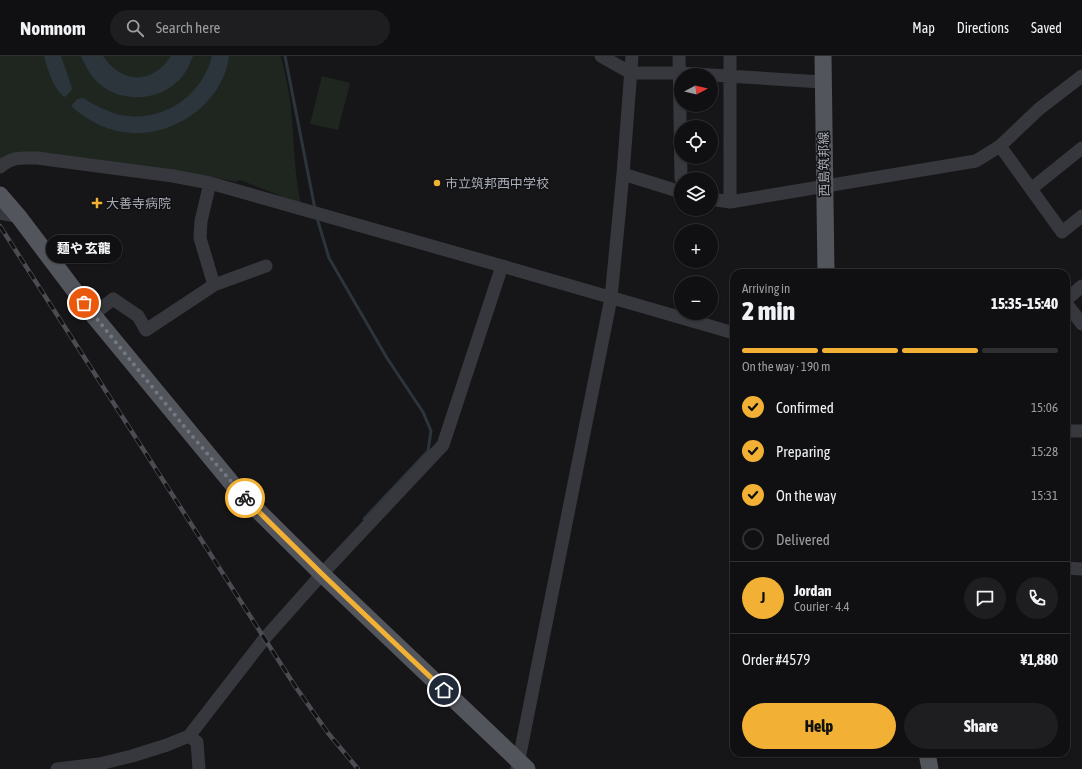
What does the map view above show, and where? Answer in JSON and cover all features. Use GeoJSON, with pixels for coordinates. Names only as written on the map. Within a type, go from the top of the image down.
{"type":"FeatureCollection","features":[{"type":"Feature","properties":{"kind":"main road","name":"西島筑邦線"},"geometry":{"type":"LineString","coordinates":[[823,56],[822,82],[826,269]]}},
{"type":"Feature","properties":{"kind":"main road"},"geometry":{"type":"LineString","coordinates":[[0,195],[19,217],[93,315],[238,492],[521,767]]}},
{"type":"Feature","properties":{"kind":"main road"},"geometry":{"type":"LineString","coordinates":[[928,757],[930,769]]}},
{"type":"Feature","properties":{"kind":"street"},"geometry":{"type":"LineString","coordinates":[[601,56],[631,73],[674,73]]}},
{"type":"Feature","properties":{"kind":"street"},"geometry":{"type":"LineString","coordinates":[[521,767],[611,298],[623,174],[632,56]]}},
{"type":"Feature","properties":{"kind":"street"},"geometry":{"type":"LineString","coordinates":[[679,56],[679,68]]}},
{"type":"Feature","properties":{"kind":"street"},"geometry":{"type":"LineString","coordinates":[[730,56],[730,202]]}},
{"type":"Feature","properties":{"kind":"street"},"geometry":{"type":"LineString","coordinates":[[718,75],[822,82]]}},
{"type":"Feature","properties":{"kind":"street"},"geometry":{"type":"LineString","coordinates":[[718,200],[730,202],[976,161],[1000,146],[1039,109],[1082,76]]}},
{"type":"Feature","properties":{"kind":"street"},"geometry":{"type":"LineString","coordinates":[[680,112],[681,172]]}},
{"type":"Feature","properties":{"kind":"street"},"geometry":{"type":"LineString","coordinates":[[1000,146],[1062,232],[1082,216]]}},
{"type":"Feature","properties":{"kind":"street"},"geometry":{"type":"LineString","coordinates":[[1031,190],[1082,148]]}},
{"type":"Feature","properties":{"kind":"street"},"geometry":{"type":"LineString","coordinates":[[0,167],[8,161],[21,158],[37,158],[173,176],[210,183],[730,332]]}},
{"type":"Feature","properties":{"kind":"street"},"geometry":{"type":"LineString","coordinates":[[623,174],[674,190]]}},
{"type":"Feature","properties":{"kind":"street"},"geometry":{"type":"LineString","coordinates":[[210,183],[201,222],[200,238],[214,285]]}},
{"type":"Feature","properties":{"kind":"street"},"geometry":{"type":"LineString","coordinates":[[0,213],[19,217]]}},
{"type":"Feature","properties":{"kind":"street"},"geometry":{"type":"LineString","coordinates":[[93,315],[113,299],[138,316],[146,330],[214,285],[266,266]]}},
{"type":"Feature","properties":{"kind":"street"},"geometry":{"type":"LineString","coordinates":[[57,769],[99,764],[132,756],[190,736],[264,638],[442,445],[502,266]]}},
{"type":"Feature","properties":{"kind":"street"},"geometry":{"type":"LineString","coordinates":[[1070,296],[1082,286]]}},
{"type":"Feature","properties":{"kind":"street"},"geometry":{"type":"LineString","coordinates":[[1070,308],[1082,324]]}},
{"type":"Feature","properties":{"kind":"street"},"geometry":{"type":"LineString","coordinates":[[1070,431],[1082,431]]}},
{"type":"Feature","properties":{"kind":"street"},"geometry":{"type":"LineString","coordinates":[[1070,568],[1082,569]]}},
{"type":"Feature","properties":{"kind":"street"},"geometry":{"type":"LineString","coordinates":[[190,736],[197,742],[200,769]]}},
{"type":"Feature","properties":{"kind":"shaded area"},"geometry":{"type":"Polygon","coordinates":[[[0,56],[281,56],[290,101],[301,204],[240,180],[236,182],[203,175],[7,158],[0,165],[0,56]]]}},
{"type":"Feature","properties":{"kind":"shaded area"},"geometry":{"type":"Polygon","coordinates":[[[44,56],[61,56],[72,88],[65,97],[54,85],[44,56]]]}},
{"type":"Feature","properties":{"kind":"shaded area"},"geometry":{"type":"Polygon","coordinates":[[[81,56],[103,56],[119,72],[128,76],[137,77],[146,76],[155,72],[171,56],[193,56],[182,76],[169,88],[150,96],[130,97],[110,91],[98,83],[92,76],[81,56]]]}},
{"type":"Feature","properties":{"kind":"shaded area"},"geometry":{"type":"Polygon","coordinates":[[[212,56],[229,56],[225,74],[217,90],[205,104],[176,124],[159,130],[141,133],[116,131],[95,123],[71,106],[77,99],[83,98],[116,114],[132,116],[163,112],[189,96],[207,71],[212,56]]]}},
{"type":"Feature","properties":{"kind":"shaded area"},"geometry":{"type":"Polygon","coordinates":[[[322,76],[350,83],[338,130],[310,124],[322,76]]]}},
{"type":"Feature","properties":{"kind":"waterway"},"geometry":{"type":"LineString","coordinates":[[285,56],[315,209]]}},
{"type":"Feature","properties":{"kind":"waterway"},"geometry":{"type":"LineString","coordinates":[[317,218],[329,258],[387,358],[423,412],[431,431],[428,451],[364,519]]}},
{"type":"Feature","properties":{"kind":"railway"},"geometry":{"type":"LineString","coordinates":[[0,226],[295,686],[328,733],[358,769]]}},
{"type":"Feature","properties":{"kind":"way so far"},"geometry":{"type":"LineString","coordinates":[[84,303],[238,492],[245,498]]}},
{"type":"Feature","properties":{"kind":"place","name":"市立筑邦西中学校"},"geometry":{"type":"Point","coordinates":[437,183]}},
{"type":"Feature","properties":{"kind":"place","name":"大善寺病院"},"geometry":{"type":"Point","coordinates":[97,203]}},
{"type":"Feature","properties":{"kind":"place","name":"麺や 玄龍"},"geometry":{"type":"Point","coordinates":[84,303]}},
{"type":"Feature","properties":{"kind":"route"},"geometry":{"type":"LineString","coordinates":[[245,498],[322,574],[444,690]]}}]}
